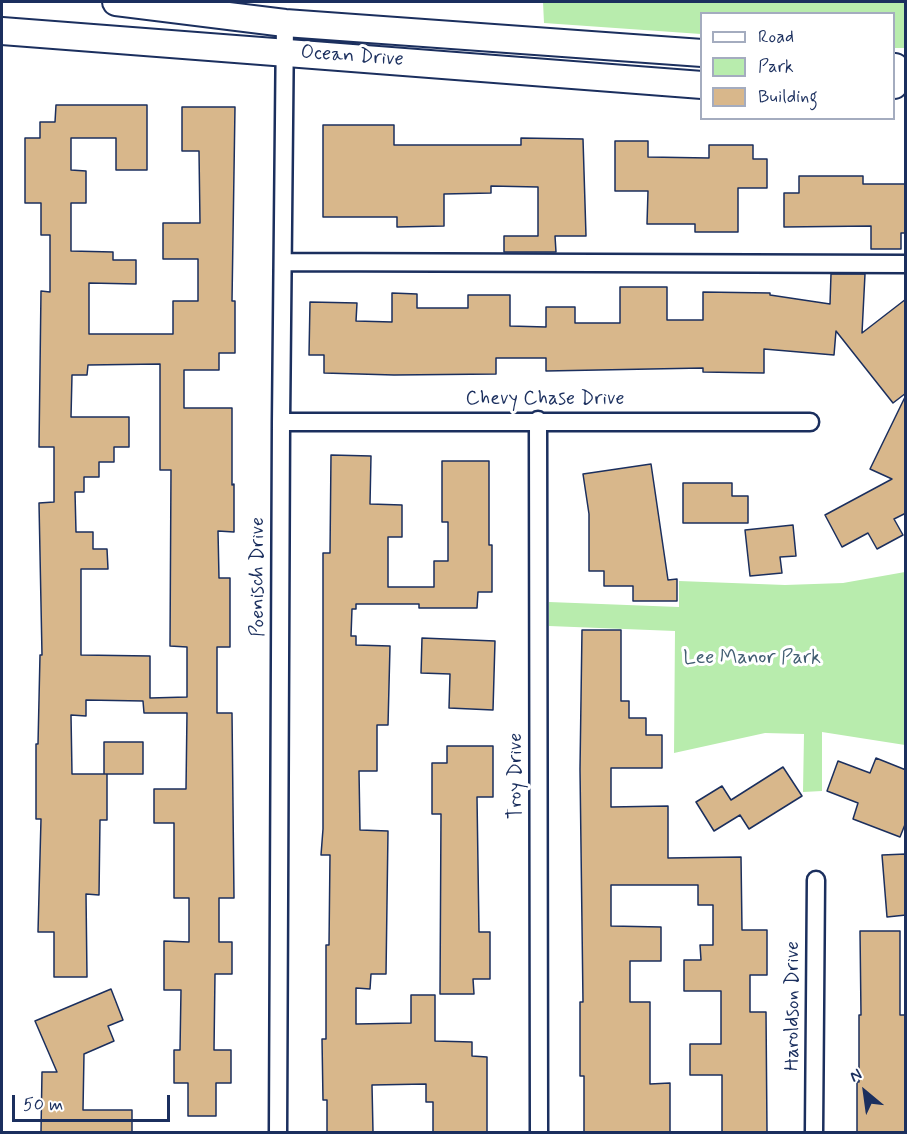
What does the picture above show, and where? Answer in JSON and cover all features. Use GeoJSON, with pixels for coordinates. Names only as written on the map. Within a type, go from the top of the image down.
{"type":"FeatureCollection","features":[{"type":"Feature","properties":{"kind":"main road","name":"Ocean Drive"},"geometry":{"type":"LineString","coordinates":[[116,2],[285,23],[700,52]]}},
{"type":"Feature","properties":{"kind":"main road","name":"Ocean Drive"},"geometry":{"type":"LineString","coordinates":[[2,31],[700,85]]}},
{"type":"Feature","properties":{"kind":"main road"},"geometry":{"type":"LineString","coordinates":[[494,69],[496,38]]}},
{"type":"Feature","properties":{"kind":"street","name":"Poenisch Drive"},"geometry":{"type":"LineString","coordinates":[[278,1132],[285,23]]}},
{"type":"Feature","properties":{"kind":"street"},"geometry":{"type":"LineString","coordinates":[[282,262],[906,264]]}},
{"type":"Feature","properties":{"kind":"street","name":"Chevy Chase Drive"},"geometry":{"type":"LineString","coordinates":[[281,422],[538,420],[810,422]]}},
{"type":"Feature","properties":{"kind":"street","name":"Troy Drive"},"geometry":{"type":"LineString","coordinates":[[538,420],[538,1132]]}},
{"type":"Feature","properties":{"kind":"street","name":"Haroldson Drive"},"geometry":{"type":"LineString","coordinates":[[814,1132],[816,880]]}},
{"type":"Feature","properties":{"kind":"green space"},"geometry":{"type":"Polygon","coordinates":[[[543,2],[905,2],[905,48],[895,48],[895,12],[700,12],[700,34],[544,23],[543,2]]]}},
{"type":"Feature","properties":{"kind":"green space","name":"Lee Manor Park"},"geometry":{"type":"Polygon","coordinates":[[[905,572],[905,745],[822,732],[822,791],[803,792],[804,734],[765,733],[674,753],[675,631],[549,626],[549,602],[679,607],[679,581],[785,585],[843,583],[905,572]]]}},
{"type":"Feature","properties":{"kind":"building"},"geometry":{"type":"Polygon","coordinates":[[[56,105],[147,105],[147,170],[116,170],[116,138],[71,138],[71,170],[86,171],[86,203],[71,203],[71,251],[113,252],[113,260],[136,260],[136,284],[89,283],[89,334],[173,334],[173,301],[198,301],[198,259],[163,259],[163,223],[200,223],[199,151],[182,151],[182,107],[235,107],[232,301],[235,301],[235,353],[219,353],[219,370],[184,370],[184,408],[232,408],[234,532],[218,531],[219,578],[230,578],[230,647],[217,647],[217,713],[232,713],[234,898],[219,898],[219,942],[232,942],[232,974],[215,974],[214,1050],[231,1050],[231,1083],[216,1083],[216,1116],[188,1116],[188,1083],[174,1083],[174,1050],[180,1050],[181,990],[164,990],[164,941],[189,942],[189,898],[174,898],[174,823],[154,823],[154,789],[186,789],[187,713],[144,713],[143,701],[86,700],[86,716],[71,715],[72,774],[107,774],[107,820],[100,820],[99,895],[86,894],[87,977],[54,977],[54,932],[38,932],[41,819],[36,819],[36,744],[38,744],[40,655],[42,655],[39,503],[54,502],[54,447],[39,447],[41,291],[50,292],[50,235],[41,235],[41,203],[25,203],[25,138],[40,138],[40,122],[55,122],[56,105]],[[160,364],[88,365],[87,375],[72,375],[71,417],[129,417],[129,447],[114,447],[114,462],[99,462],[99,477],[84,477],[84,492],[75,492],[76,532],[93,532],[93,549],[107,549],[108,569],[81,569],[81,655],[150,656],[150,698],[187,697],[187,647],[170,646],[171,470],[160,470],[160,364]]]}},
{"type":"Feature","properties":{"kind":"building"},"geometry":{"type":"Polygon","coordinates":[[[323,125],[394,125],[394,145],[521,145],[521,138],[583,139],[586,236],[555,236],[556,252],[504,252],[504,236],[538,236],[538,187],[491,186],[491,193],[444,194],[444,226],[397,227],[397,217],[323,217],[323,125]]]}},
{"type":"Feature","properties":{"kind":"building"},"geometry":{"type":"Polygon","coordinates":[[[615,141],[648,141],[648,157],[709,158],[709,145],[753,145],[753,159],[767,159],[767,188],[738,188],[738,232],[695,232],[695,224],[647,224],[648,191],[615,191],[615,141]]]}},
{"type":"Feature","properties":{"kind":"building"},"geometry":{"type":"Polygon","coordinates":[[[799,176],[863,176],[863,184],[906,184],[906,233],[901,233],[901,249],[871,249],[871,226],[784,227],[784,193],[799,193],[799,176]]]}},
{"type":"Feature","properties":{"kind":"building"},"geometry":{"type":"Polygon","coordinates":[[[831,274],[865,274],[862,333],[906,299],[906,393],[893,403],[836,331],[834,355],[764,349],[764,373],[703,372],[703,368],[546,371],[546,358],[496,358],[496,374],[324,373],[324,355],[309,355],[310,302],[357,303],[356,321],[392,322],[392,293],[417,294],[417,308],[468,308],[468,295],[510,295],[510,326],[546,327],[546,307],[575,307],[575,323],[620,323],[620,287],[667,287],[667,320],[703,320],[703,292],[770,293],[770,295],[830,304],[831,274]]]}},
{"type":"Feature","properties":{"kind":"building"},"geometry":{"type":"Polygon","coordinates":[[[906,395],[906,513],[894,519],[903,535],[877,549],[868,533],[842,547],[825,515],[892,479],[870,469],[906,395]]]}},
{"type":"Feature","properties":{"kind":"building"},"geometry":{"type":"Polygon","coordinates":[[[331,455],[371,456],[370,504],[402,505],[402,537],[388,537],[388,587],[434,587],[434,561],[448,561],[448,522],[442,522],[442,461],[489,461],[489,545],[492,545],[492,592],[478,592],[477,608],[419,608],[419,604],[356,604],[356,609],[352,609],[351,636],[356,636],[356,645],[390,646],[388,725],[377,725],[377,771],[359,771],[360,830],[388,831],[386,974],[371,974],[370,989],[356,988],[356,1024],[411,1023],[411,995],[435,995],[435,1041],[472,1042],[472,1056],[487,1057],[487,1132],[433,1132],[433,1102],[426,1102],[426,1084],[372,1085],[373,1132],[327,1132],[327,1100],[323,1100],[322,1039],[326,1039],[326,945],[329,945],[330,855],[321,855],[323,829],[323,553],[330,553],[331,455]]]}},
{"type":"Feature","properties":{"kind":"building"},"geometry":{"type":"Polygon","coordinates":[[[651,464],[668,580],[677,579],[677,601],[633,601],[633,586],[604,586],[604,571],[589,571],[589,514],[583,474],[651,464]]]}},
{"type":"Feature","properties":{"kind":"building"},"geometry":{"type":"Polygon","coordinates":[[[683,483],[732,483],[732,496],[748,496],[748,523],[683,523],[683,483]]]}},
{"type":"Feature","properties":{"kind":"building"},"geometry":{"type":"Polygon","coordinates":[[[793,525],[796,556],[780,557],[782,573],[750,576],[745,530],[793,525]]]}},
{"type":"Feature","properties":{"kind":"building"},"geometry":{"type":"Polygon","coordinates":[[[582,630],[621,630],[621,701],[629,701],[629,718],[646,718],[646,735],[662,735],[662,768],[611,768],[611,807],[668,806],[668,858],[741,857],[742,930],[767,930],[767,975],[750,975],[750,1012],[766,1012],[767,1132],[722,1132],[722,1075],[690,1075],[690,1044],[721,1044],[721,991],[684,991],[684,960],[701,960],[700,945],[713,945],[713,905],[698,905],[698,885],[611,885],[611,926],[661,927],[661,961],[630,961],[630,1002],[650,1002],[650,1084],[670,1083],[670,1132],[584,1132],[584,1076],[580,1076],[580,1002],[583,1002],[580,769],[582,630]]]}},
{"type":"Feature","properties":{"kind":"building"},"geometry":{"type":"Polygon","coordinates":[[[422,638],[495,641],[493,710],[449,708],[450,674],[421,673],[422,638]]]}},
{"type":"Feature","properties":{"kind":"building"},"geometry":{"type":"Polygon","coordinates":[[[104,742],[143,742],[143,774],[104,774],[104,742]]]}},
{"type":"Feature","properties":{"kind":"building"},"geometry":{"type":"Polygon","coordinates":[[[447,746],[493,746],[493,797],[477,797],[479,932],[490,932],[490,979],[473,979],[474,994],[440,994],[441,814],[432,814],[432,763],[447,763],[447,746]]]}},
{"type":"Feature","properties":{"kind":"building"},"geometry":{"type":"Polygon","coordinates":[[[876,758],[906,770],[906,822],[900,837],[853,819],[858,803],[827,791],[838,761],[870,773],[876,758]]]}},
{"type":"Feature","properties":{"kind":"building"},"geometry":{"type":"Polygon","coordinates":[[[783,767],[802,796],[749,829],[740,815],[714,831],[696,802],[722,786],[731,800],[783,767]]]}},
{"type":"Feature","properties":{"kind":"building"},"geometry":{"type":"Polygon","coordinates":[[[906,854],[906,915],[887,917],[882,855],[906,854]]]}},
{"type":"Feature","properties":{"kind":"building"},"geometry":{"type":"Polygon","coordinates":[[[860,931],[900,931],[900,1015],[906,1015],[906,1132],[857,1132],[859,1015],[861,1015],[860,931]]]}},
{"type":"Feature","properties":{"kind":"building"},"geometry":{"type":"Polygon","coordinates":[[[111,989],[123,1020],[108,1026],[114,1041],[84,1054],[83,1110],[132,1110],[132,1132],[41,1132],[42,1072],[57,1072],[35,1021],[111,989]]]}}]}
